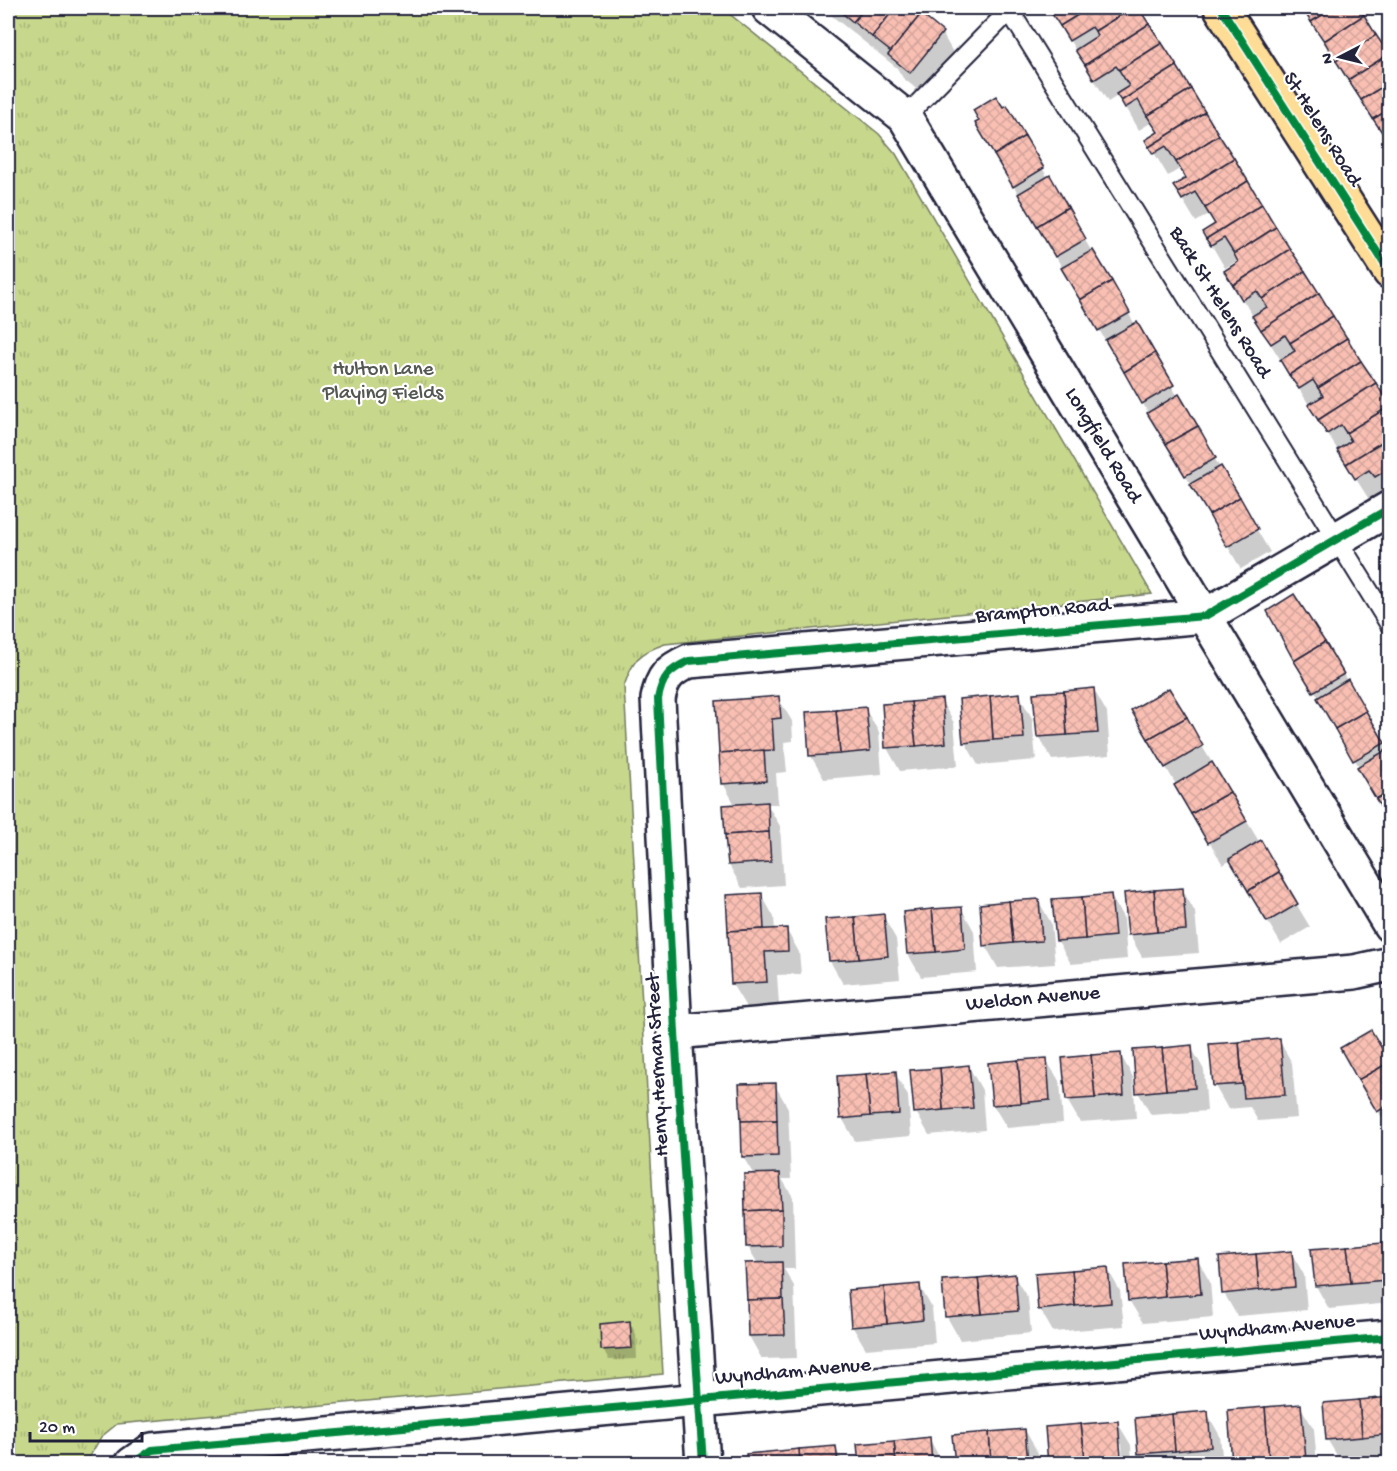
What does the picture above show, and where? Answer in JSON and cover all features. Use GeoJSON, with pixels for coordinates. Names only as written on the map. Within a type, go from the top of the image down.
{"type":"FeatureCollection","features":[{"type":"Feature","properties":{"kind":"main road","name":"St Helens Road"},"geometry":{"type":"LineString","coordinates":[[1221,8],[1389,272]]}},
{"type":"Feature","properties":{"kind":"street","name":"Longfield Road"},"geometry":{"type":"LineString","coordinates":[[769,8],[905,117],[1389,925]]}},
{"type":"Feature","properties":{"kind":"street","name":"Brampton Road"},"geometry":{"type":"LineString","coordinates":[[672,668],[689,662],[1204,616],[1389,508]]}},
{"type":"Feature","properties":{"kind":"street","name":"Henry Herman Street"},"geometry":{"type":"LineString","coordinates":[[672,668],[661,680],[658,699],[675,1032],[703,1464]]}},
{"type":"Feature","properties":{"kind":"street","name":"Weldon Avenue"},"geometry":{"type":"LineString","coordinates":[[675,1032],[1354,972],[1389,964]]}},
{"type":"Feature","properties":{"kind":"street","name":"Wyndham Avenue"},"geometry":{"type":"LineString","coordinates":[[132,1464],[152,1450],[1389,1337]]}},
{"type":"Feature","properties":{"kind":"lane"},"geometry":{"type":"LineString","coordinates":[[905,117],[1010,8]]}},
{"type":"Feature","properties":{"kind":"lane","name":"Back St Helens Road"},"geometry":{"type":"LineString","coordinates":[[1010,8],[1339,539],[1389,625]]}},
{"type":"Feature","properties":{"kind":"green space","name":"Hulton Lane Playing Fields"},"geometry":{"type":"Polygon","coordinates":[[[8,8],[722,8],[879,134],[896,154],[1152,594],[665,644],[643,654],[630,670],[624,686],[663,1374],[117,1424],[101,1437],[86,1463],[8,1463],[8,8]]]}},
{"type":"Feature","properties":{"kind":"building"},"geometry":{"type":"Polygon","coordinates":[[[836,8],[865,8],[853,22],[836,8]]]}},
{"type":"Feature","properties":{"kind":"building"},"geometry":{"type":"Polygon","coordinates":[[[865,8],[895,8],[872,37],[853,22],[865,8]]]}},
{"type":"Feature","properties":{"kind":"building"},"geometry":{"type":"Polygon","coordinates":[[[895,8],[913,8],[921,14],[891,52],[872,37],[895,8]]]}},
{"type":"Feature","properties":{"kind":"building"},"geometry":{"type":"Polygon","coordinates":[[[1056,8],[1089,8],[1060,26],[1050,11],[1056,8]]]}},
{"type":"Feature","properties":{"kind":"building"},"geometry":{"type":"Polygon","coordinates":[[[1089,8],[1132,8],[1095,31],[1092,27],[1069,41],[1060,26],[1089,8]]]}},
{"type":"Feature","properties":{"kind":"building"},"geometry":{"type":"Polygon","coordinates":[[[1132,8],[1139,8],[1149,24],[1085,65],[1075,50],[1097,36],[1095,31],[1132,8]]]}},
{"type":"Feature","properties":{"kind":"building"},"geometry":{"type":"Polygon","coordinates":[[[1302,8],[1334,8],[1311,22],[1302,8]]]}},
{"type":"Feature","properties":{"kind":"building"},"geometry":{"type":"Polygon","coordinates":[[[1334,8],[1359,8],[1364,15],[1324,41],[1311,22],[1334,8]]]}},
{"type":"Feature","properties":{"kind":"building"},"geometry":{"type":"Polygon","coordinates":[[[921,14],[943,32],[910,73],[888,55],[921,14]]]}},
{"type":"Feature","properties":{"kind":"building"},"geometry":{"type":"Polygon","coordinates":[[[1364,15],[1376,35],[1336,61],[1324,41],[1364,15]]]}},
{"type":"Feature","properties":{"kind":"building"},"geometry":{"type":"Polygon","coordinates":[[[1149,24],[1162,43],[1119,70],[1116,66],[1094,80],[1085,65],[1149,24]]]}},
{"type":"Feature","properties":{"kind":"building"},"geometry":{"type":"Polygon","coordinates":[[[1376,35],[1389,54],[1348,80],[1336,61],[1376,35]]]}},
{"type":"Feature","properties":{"kind":"building"},"geometry":{"type":"Polygon","coordinates":[[[1162,43],[1177,66],[1121,101],[1116,94],[1129,86],[1119,70],[1162,43]]]}},
{"type":"Feature","properties":{"kind":"building"},"geometry":{"type":"Polygon","coordinates":[[[1389,54],[1390,82],[1361,100],[1348,80],[1389,54]]]}},
{"type":"Feature","properties":{"kind":"building"},"geometry":{"type":"Polygon","coordinates":[[[1177,66],[1191,89],[1147,116],[1138,100],[1125,108],[1121,101],[1177,66]]]}},
{"type":"Feature","properties":{"kind":"building"},"geometry":{"type":"Polygon","coordinates":[[[1390,82],[1390,109],[1373,119],[1361,100],[1390,82]]]}},
{"type":"Feature","properties":{"kind":"building"},"geometry":{"type":"Polygon","coordinates":[[[1191,89],[1205,112],[1149,147],[1145,140],[1158,132],[1147,116],[1191,89]]]}},
{"type":"Feature","properties":{"kind":"building"},"geometry":{"type":"Polygon","coordinates":[[[996,96],[1003,107],[1007,105],[1025,136],[994,155],[975,123],[979,121],[973,110],[996,96]]]}},
{"type":"Feature","properties":{"kind":"building"},"geometry":{"type":"Polygon","coordinates":[[[1390,109],[1390,136],[1386,138],[1373,119],[1390,109]]]}},
{"type":"Feature","properties":{"kind":"building"},"geometry":{"type":"Polygon","coordinates":[[[1205,112],[1219,135],[1176,162],[1166,146],[1153,154],[1149,147],[1205,112]]]}},
{"type":"Feature","properties":{"kind":"building"},"geometry":{"type":"Polygon","coordinates":[[[1219,135],[1234,158],[1178,193],[1173,186],[1186,178],[1176,162],[1219,135]]]}},
{"type":"Feature","properties":{"kind":"building"},"geometry":{"type":"Polygon","coordinates":[[[1025,136],[1044,168],[1013,187],[994,155],[1025,136]]]}},
{"type":"Feature","properties":{"kind":"building"},"geometry":{"type":"Polygon","coordinates":[[[1234,158],[1248,181],[1205,208],[1195,192],[1182,200],[1178,193],[1234,158]]]}},
{"type":"Feature","properties":{"kind":"building"},"geometry":{"type":"Polygon","coordinates":[[[1050,175],[1068,207],[1037,226],[1018,194],[1050,175]]]}},
{"type":"Feature","properties":{"kind":"building"},"geometry":{"type":"Polygon","coordinates":[[[1248,181],[1262,204],[1206,239],[1202,232],[1215,224],[1205,208],[1248,181]]]}},
{"type":"Feature","properties":{"kind":"building"},"geometry":{"type":"Polygon","coordinates":[[[1262,204],[1276,227],[1234,254],[1224,238],[1211,246],[1206,239],[1262,204]]]}},
{"type":"Feature","properties":{"kind":"building"},"geometry":{"type":"Polygon","coordinates":[[[1068,207],[1086,239],[1055,257],[1037,226],[1068,207]]]}},
{"type":"Feature","properties":{"kind":"building"},"geometry":{"type":"Polygon","coordinates":[[[1276,227],[1290,249],[1233,285],[1224,271],[1238,262],[1234,254],[1276,227]]]}},
{"type":"Feature","properties":{"kind":"building"},"geometry":{"type":"Polygon","coordinates":[[[1290,249],[1305,271],[1262,299],[1257,291],[1242,300],[1233,285],[1290,249]]]}},
{"type":"Feature","properties":{"kind":"building"},"geometry":{"type":"Polygon","coordinates":[[[1093,250],[1112,281],[1080,300],[1061,268],[1093,250]]]}},
{"type":"Feature","properties":{"kind":"building"},"geometry":{"type":"Polygon","coordinates":[[[1305,271],[1319,293],[1261,330],[1252,316],[1267,307],[1262,299],[1305,271]]]}},
{"type":"Feature","properties":{"kind":"building"},"geometry":{"type":"Polygon","coordinates":[[[1112,281],[1130,313],[1098,331],[1080,300],[1112,281]]]}},
{"type":"Feature","properties":{"kind":"building"},"geometry":{"type":"Polygon","coordinates":[[[1319,293],[1333,316],[1290,343],[1285,335],[1271,344],[1261,330],[1319,293]]]}},
{"type":"Feature","properties":{"kind":"building"},"geometry":{"type":"Polygon","coordinates":[[[1333,316],[1347,338],[1289,375],[1280,360],[1295,351],[1290,343],[1333,316]]]}},
{"type":"Feature","properties":{"kind":"building"},"geometry":{"type":"Polygon","coordinates":[[[1137,322],[1155,353],[1124,372],[1105,340],[1137,322]]]}},
{"type":"Feature","properties":{"kind":"building"},"geometry":{"type":"Polygon","coordinates":[[[1347,338],[1361,361],[1318,388],[1313,380],[1299,389],[1289,375],[1347,338]]]}},
{"type":"Feature","properties":{"kind":"building"},"geometry":{"type":"Polygon","coordinates":[[[1155,353],[1174,385],[1142,404],[1124,372],[1155,353]]]}},
{"type":"Feature","properties":{"kind":"building"},"geometry":{"type":"Polygon","coordinates":[[[1361,361],[1376,383],[1318,420],[1308,405],[1323,396],[1318,388],[1361,361]]]}},
{"type":"Feature","properties":{"kind":"building"},"geometry":{"type":"Polygon","coordinates":[[[1376,383],[1390,406],[1346,433],[1341,425],[1327,434],[1318,420],[1376,383]]]}},
{"type":"Feature","properties":{"kind":"building"},"geometry":{"type":"Polygon","coordinates":[[[1179,394],[1198,426],[1166,444],[1147,413],[1179,394]]]}},
{"type":"Feature","properties":{"kind":"building"},"geometry":{"type":"Polygon","coordinates":[[[1390,406],[1390,437],[1346,464],[1337,450],[1351,441],[1346,433],[1390,406]]]}},
{"type":"Feature","properties":{"kind":"building"},"geometry":{"type":"Polygon","coordinates":[[[1198,426],[1216,458],[1185,476],[1166,444],[1198,426]]]}},
{"type":"Feature","properties":{"kind":"building"},"geometry":{"type":"Polygon","coordinates":[[[1390,437],[1390,468],[1375,477],[1369,470],[1355,479],[1346,464],[1390,437]]]}},
{"type":"Feature","properties":{"kind":"building"},"geometry":{"type":"Polygon","coordinates":[[[1221,466],[1240,497],[1209,515],[1190,484],[1221,466]]]}},
{"type":"Feature","properties":{"kind":"building"},"geometry":{"type":"Polygon","coordinates":[[[1240,497],[1258,529],[1227,547],[1209,515],[1240,497]]]}},
{"type":"Feature","properties":{"kind":"building"},"geometry":{"type":"Polygon","coordinates":[[[1294,594],[1325,642],[1294,661],[1267,611],[1294,594]]]}},
{"type":"Feature","properties":{"kind":"building"},"geometry":{"type":"Polygon","coordinates":[[[1325,642],[1344,674],[1313,692],[1294,661],[1325,642]]]}},
{"type":"Feature","properties":{"kind":"building"},"geometry":{"type":"Polygon","coordinates":[[[1348,679],[1366,711],[1335,729],[1317,698],[1348,679]]]}},
{"type":"Feature","properties":{"kind":"building"},"geometry":{"type":"Polygon","coordinates":[[[1094,688],[1098,733],[1067,735],[1064,691],[1094,688]]]}},
{"type":"Feature","properties":{"kind":"building"},"geometry":{"type":"Polygon","coordinates":[[[1169,688],[1187,717],[1148,739],[1131,710],[1169,688]]]}},
{"type":"Feature","properties":{"kind":"building"},"geometry":{"type":"Polygon","coordinates":[[[1064,691],[1067,735],[1037,737],[1033,693],[1064,691]]]}},
{"type":"Feature","properties":{"kind":"building"},"geometry":{"type":"Polygon","coordinates":[[[1020,693],[1024,738],[993,740],[990,696],[1020,693]]]}},
{"type":"Feature","properties":{"kind":"building"},"geometry":{"type":"Polygon","coordinates":[[[779,696],[781,718],[772,719],[774,750],[719,753],[716,701],[779,696]]]}},
{"type":"Feature","properties":{"kind":"building"},"geometry":{"type":"Polygon","coordinates":[[[990,696],[993,740],[963,743],[959,699],[990,696]]]}},
{"type":"Feature","properties":{"kind":"building"},"geometry":{"type":"Polygon","coordinates":[[[942,699],[946,743],[916,746],[911,702],[942,699]]]}},
{"type":"Feature","properties":{"kind":"building"},"geometry":{"type":"Polygon","coordinates":[[[911,702],[916,746],[885,748],[882,704],[911,702]]]}},
{"type":"Feature","properties":{"kind":"building"},"geometry":{"type":"Polygon","coordinates":[[[866,707],[870,751],[840,754],[836,710],[866,707]]]}},
{"type":"Feature","properties":{"kind":"building"},"geometry":{"type":"Polygon","coordinates":[[[836,710],[840,754],[809,756],[806,712],[836,710]]]}},
{"type":"Feature","properties":{"kind":"building"},"geometry":{"type":"Polygon","coordinates":[[[1366,711],[1385,743],[1353,761],[1335,729],[1366,711]]]}},
{"type":"Feature","properties":{"kind":"building"},"geometry":{"type":"Polygon","coordinates":[[[1187,717],[1203,746],[1165,768],[1148,739],[1187,717]]]}},
{"type":"Feature","properties":{"kind":"building"},"geometry":{"type":"Polygon","coordinates":[[[1388,749],[1390,791],[1376,799],[1357,767],[1388,749]]]}},
{"type":"Feature","properties":{"kind":"building"},"geometry":{"type":"Polygon","coordinates":[[[764,750],[766,781],[721,784],[719,753],[764,750]]]}},
{"type":"Feature","properties":{"kind":"building"},"geometry":{"type":"Polygon","coordinates":[[[1212,762],[1230,792],[1191,814],[1174,785],[1212,762]]]}},
{"type":"Feature","properties":{"kind":"building"},"geometry":{"type":"Polygon","coordinates":[[[1390,791],[1390,823],[1376,799],[1390,791]]]}},
{"type":"Feature","properties":{"kind":"building"},"geometry":{"type":"Polygon","coordinates":[[[1230,792],[1247,821],[1208,843],[1191,814],[1230,792]]]}},
{"type":"Feature","properties":{"kind":"building"},"geometry":{"type":"Polygon","coordinates":[[[768,802],[769,832],[725,835],[723,805],[768,802]]]}},
{"type":"Feature","properties":{"kind":"building"},"geometry":{"type":"Polygon","coordinates":[[[769,832],[771,862],[728,865],[725,835],[769,832]]]}},
{"type":"Feature","properties":{"kind":"building"},"geometry":{"type":"Polygon","coordinates":[[[1261,840],[1279,872],[1248,891],[1229,859],[1261,840]]]}},
{"type":"Feature","properties":{"kind":"building"},"geometry":{"type":"Polygon","coordinates":[[[1279,872],[1298,904],[1267,922],[1248,891],[1279,872]]]}},
{"type":"Feature","properties":{"kind":"building"},"geometry":{"type":"Polygon","coordinates":[[[1183,888],[1186,930],[1157,932],[1154,890],[1183,888]]]}},
{"type":"Feature","properties":{"kind":"building"},"geometry":{"type":"Polygon","coordinates":[[[1154,890],[1157,932],[1128,935],[1124,893],[1154,890]]]}},
{"type":"Feature","properties":{"kind":"building"},"geometry":{"type":"Polygon","coordinates":[[[762,893],[764,929],[728,931],[726,895],[762,893]]]}},
{"type":"Feature","properties":{"kind":"building"},"geometry":{"type":"Polygon","coordinates":[[[1111,894],[1115,936],[1085,939],[1082,897],[1111,894]]]}},
{"type":"Feature","properties":{"kind":"building"},"geometry":{"type":"Polygon","coordinates":[[[1082,897],[1085,939],[1056,941],[1052,899],[1082,897]]]}},
{"type":"Feature","properties":{"kind":"building"},"geometry":{"type":"Polygon","coordinates":[[[1039,899],[1042,941],[1013,943],[1009,901],[1039,899]]]}},
{"type":"Feature","properties":{"kind":"building"},"geometry":{"type":"Polygon","coordinates":[[[1009,901],[1013,943],[983,946],[980,904],[1009,901]]]}},
{"type":"Feature","properties":{"kind":"building"},"geometry":{"type":"Polygon","coordinates":[[[962,907],[965,949],[936,952],[932,909],[962,907]]]}},
{"type":"Feature","properties":{"kind":"building"},"geometry":{"type":"Polygon","coordinates":[[[932,909],[936,952],[907,954],[903,912],[932,909]]]}},
{"type":"Feature","properties":{"kind":"building"},"geometry":{"type":"Polygon","coordinates":[[[884,914],[888,956],[859,959],[855,917],[884,914]]]}},
{"type":"Feature","properties":{"kind":"building"},"geometry":{"type":"Polygon","coordinates":[[[855,917],[859,959],[829,961],[825,919],[855,917]]]}},
{"type":"Feature","properties":{"kind":"building"},"geometry":{"type":"Polygon","coordinates":[[[787,928],[788,951],[765,952],[767,982],[731,984],[728,931],[787,928]]]}},
{"type":"Feature","properties":{"kind":"building"},"geometry":{"type":"Polygon","coordinates":[[[1371,1030],[1390,1062],[1358,1080],[1340,1048],[1371,1030]]]}},
{"type":"Feature","properties":{"kind":"building"},"geometry":{"type":"Polygon","coordinates":[[[1280,1038],[1285,1095],[1244,1098],[1239,1042],[1280,1038]]]}},
{"type":"Feature","properties":{"kind":"building"},"geometry":{"type":"Polygon","coordinates":[[[1239,1042],[1242,1084],[1213,1086],[1209,1044],[1239,1042]]]}},
{"type":"Feature","properties":{"kind":"building"},"geometry":{"type":"Polygon","coordinates":[[[1192,1045],[1195,1088],[1166,1090],[1162,1048],[1192,1045]]]}},
{"type":"Feature","properties":{"kind":"building"},"geometry":{"type":"Polygon","coordinates":[[[1162,1048],[1166,1090],[1136,1093],[1133,1050],[1162,1048]]]}},
{"type":"Feature","properties":{"kind":"building"},"geometry":{"type":"Polygon","coordinates":[[[1121,1053],[1124,1095],[1095,1098],[1091,1055],[1121,1053]]]}},
{"type":"Feature","properties":{"kind":"building"},"geometry":{"type":"Polygon","coordinates":[[[1091,1055],[1095,1098],[1066,1100],[1062,1058],[1091,1055]]]}},
{"type":"Feature","properties":{"kind":"building"},"geometry":{"type":"Polygon","coordinates":[[[1047,1058],[1050,1100],[1021,1103],[1018,1060],[1047,1058]]]}},
{"type":"Feature","properties":{"kind":"building"},"geometry":{"type":"Polygon","coordinates":[[[1018,1060],[1021,1103],[992,1105],[988,1063],[1018,1060]]]}},
{"type":"Feature","properties":{"kind":"building"},"geometry":{"type":"Polygon","coordinates":[[[1390,1062],[1390,1104],[1377,1112],[1358,1080],[1390,1062]]]}},
{"type":"Feature","properties":{"kind":"building"},"geometry":{"type":"Polygon","coordinates":[[[969,1065],[973,1108],[943,1110],[940,1068],[969,1065]]]}},
{"type":"Feature","properties":{"kind":"building"},"geometry":{"type":"Polygon","coordinates":[[[940,1068],[943,1110],[914,1113],[910,1070],[940,1068]]]}},
{"type":"Feature","properties":{"kind":"building"},"geometry":{"type":"Polygon","coordinates":[[[896,1071],[899,1114],[870,1116],[866,1074],[896,1071]]]}},
{"type":"Feature","properties":{"kind":"building"},"geometry":{"type":"Polygon","coordinates":[[[866,1074],[870,1116],[840,1119],[837,1076],[866,1074]]]}},
{"type":"Feature","properties":{"kind":"building"},"geometry":{"type":"Polygon","coordinates":[[[776,1083],[777,1120],[741,1121],[739,1084],[776,1083]]]}},
{"type":"Feature","properties":{"kind":"building"},"geometry":{"type":"Polygon","coordinates":[[[777,1120],[778,1156],[742,1157],[741,1121],[777,1120]]]}},
{"type":"Feature","properties":{"kind":"building"},"geometry":{"type":"Polygon","coordinates":[[[780,1173],[782,1209],[745,1211],[744,1174],[780,1173]]]}},
{"type":"Feature","properties":{"kind":"building"},"geometry":{"type":"Polygon","coordinates":[[[782,1209],[782,1246],[746,1247],[745,1211],[782,1209]]]}},
{"type":"Feature","properties":{"kind":"building"},"geometry":{"type":"Polygon","coordinates":[[[1383,1243],[1387,1280],[1351,1283],[1347,1246],[1383,1243]]]}},
{"type":"Feature","properties":{"kind":"building"},"geometry":{"type":"Polygon","coordinates":[[[1347,1246],[1351,1283],[1315,1286],[1311,1249],[1347,1246]]]}},
{"type":"Feature","properties":{"kind":"building"},"geometry":{"type":"Polygon","coordinates":[[[1292,1251],[1295,1287],[1259,1290],[1256,1254],[1292,1251]]]}},
{"type":"Feature","properties":{"kind":"building"},"geometry":{"type":"Polygon","coordinates":[[[1256,1254],[1259,1290],[1222,1294],[1219,1257],[1256,1254]]]}},
{"type":"Feature","properties":{"kind":"building"},"geometry":{"type":"Polygon","coordinates":[[[1198,1258],[1201,1294],[1165,1297],[1162,1261],[1198,1258]]]}},
{"type":"Feature","properties":{"kind":"building"},"geometry":{"type":"Polygon","coordinates":[[[1162,1261],[1165,1297],[1128,1301],[1125,1264],[1162,1261]]]}},
{"type":"Feature","properties":{"kind":"building"},"geometry":{"type":"Polygon","coordinates":[[[782,1262],[783,1299],[747,1300],[745,1263],[782,1262]]]}},
{"type":"Feature","properties":{"kind":"building"},"geometry":{"type":"Polygon","coordinates":[[[1108,1267],[1111,1303],[1075,1306],[1072,1270],[1108,1267]]]}},
{"type":"Feature","properties":{"kind":"building"},"geometry":{"type":"Polygon","coordinates":[[[1072,1270],[1075,1306],[1038,1310],[1035,1273],[1072,1270]]]}},
{"type":"Feature","properties":{"kind":"building"},"geometry":{"type":"Polygon","coordinates":[[[1015,1274],[1018,1311],[982,1314],[978,1278],[1015,1274]]]}},
{"type":"Feature","properties":{"kind":"building"},"geometry":{"type":"Polygon","coordinates":[[[978,1278],[982,1314],[945,1317],[942,1280],[978,1278]]]}},
{"type":"Feature","properties":{"kind":"building"},"geometry":{"type":"Polygon","coordinates":[[[920,1284],[923,1320],[887,1324],[884,1287],[920,1284]]]}},
{"type":"Feature","properties":{"kind":"building"},"geometry":{"type":"Polygon","coordinates":[[[884,1287],[887,1324],[851,1327],[848,1290],[884,1287]]]}},
{"type":"Feature","properties":{"kind":"building"},"geometry":{"type":"Polygon","coordinates":[[[783,1299],[785,1335],[748,1336],[747,1300],[783,1299]]]}},
{"type":"Feature","properties":{"kind":"building"},"geometry":{"type":"Polygon","coordinates":[[[630,1321],[632,1348],[601,1350],[600,1324],[630,1321]]]}},
{"type":"Feature","properties":{"kind":"building"},"geometry":{"type":"Polygon","coordinates":[[[1390,1397],[1390,1434],[1362,1437],[1359,1400],[1390,1397]]]}},
{"type":"Feature","properties":{"kind":"building"},"geometry":{"type":"Polygon","coordinates":[[[1359,1400],[1362,1437],[1326,1440],[1323,1403],[1359,1400]]]}},
{"type":"Feature","properties":{"kind":"building"},"geometry":{"type":"Polygon","coordinates":[[[1301,1404],[1306,1460],[1269,1463],[1265,1407],[1301,1404]]]}},
{"type":"Feature","properties":{"kind":"building"},"geometry":{"type":"Polygon","coordinates":[[[1265,1407],[1269,1463],[1232,1464],[1228,1410],[1265,1407]]]}},
{"type":"Feature","properties":{"kind":"building"},"geometry":{"type":"Polygon","coordinates":[[[1208,1411],[1211,1447],[1175,1451],[1172,1414],[1208,1411]]]}},
{"type":"Feature","properties":{"kind":"building"},"geometry":{"type":"Polygon","coordinates":[[[1172,1414],[1175,1451],[1138,1454],[1135,1418],[1172,1414]]]}},
{"type":"Feature","properties":{"kind":"building"},"geometry":{"type":"Polygon","coordinates":[[[1118,1421],[1121,1457],[1085,1460],[1081,1424],[1118,1421]]]}},
{"type":"Feature","properties":{"kind":"building"},"geometry":{"type":"Polygon","coordinates":[[[1081,1424],[1085,1460],[1048,1464],[1045,1427],[1081,1424]]]}},
{"type":"Feature","properties":{"kind":"building"},"geometry":{"type":"Polygon","coordinates":[[[1025,1429],[1028,1464],[991,1464],[989,1432],[1025,1429]]]}},
{"type":"Feature","properties":{"kind":"building"},"geometry":{"type":"Polygon","coordinates":[[[989,1432],[991,1464],[955,1464],[952,1435],[989,1432]]]}},
{"type":"Feature","properties":{"kind":"building"},"geometry":{"type":"Polygon","coordinates":[[[930,1437],[932,1464],[896,1464],[894,1441],[930,1437]]]}},
{"type":"Feature","properties":{"kind":"building"},"geometry":{"type":"Polygon","coordinates":[[[894,1441],[896,1464],[859,1464],[857,1444],[894,1441]]]}},
{"type":"Feature","properties":{"kind":"building"},"geometry":{"type":"Polygon","coordinates":[[[836,1446],[838,1464],[800,1464],[799,1449],[836,1446]]]}},
{"type":"Feature","properties":{"kind":"building"},"geometry":{"type":"Polygon","coordinates":[[[799,1449],[800,1464],[746,1464],[746,1454],[799,1449]]]}},
{"type":"Feature","properties":{"kind":"cycle path"},"geometry":{"type":"LineString","coordinates":[[1221,8],[1390,272]]}},
{"type":"Feature","properties":{"kind":"cycle path"},"geometry":{"type":"LineString","coordinates":[[703,1464],[675,1032],[658,699],[664,680],[676,668],[689,661],[1205,616],[1390,508]]}},
{"type":"Feature","properties":{"kind":"cycle path"},"geometry":{"type":"LineString","coordinates":[[132,1464],[152,1450],[1390,1337]]}}]}
